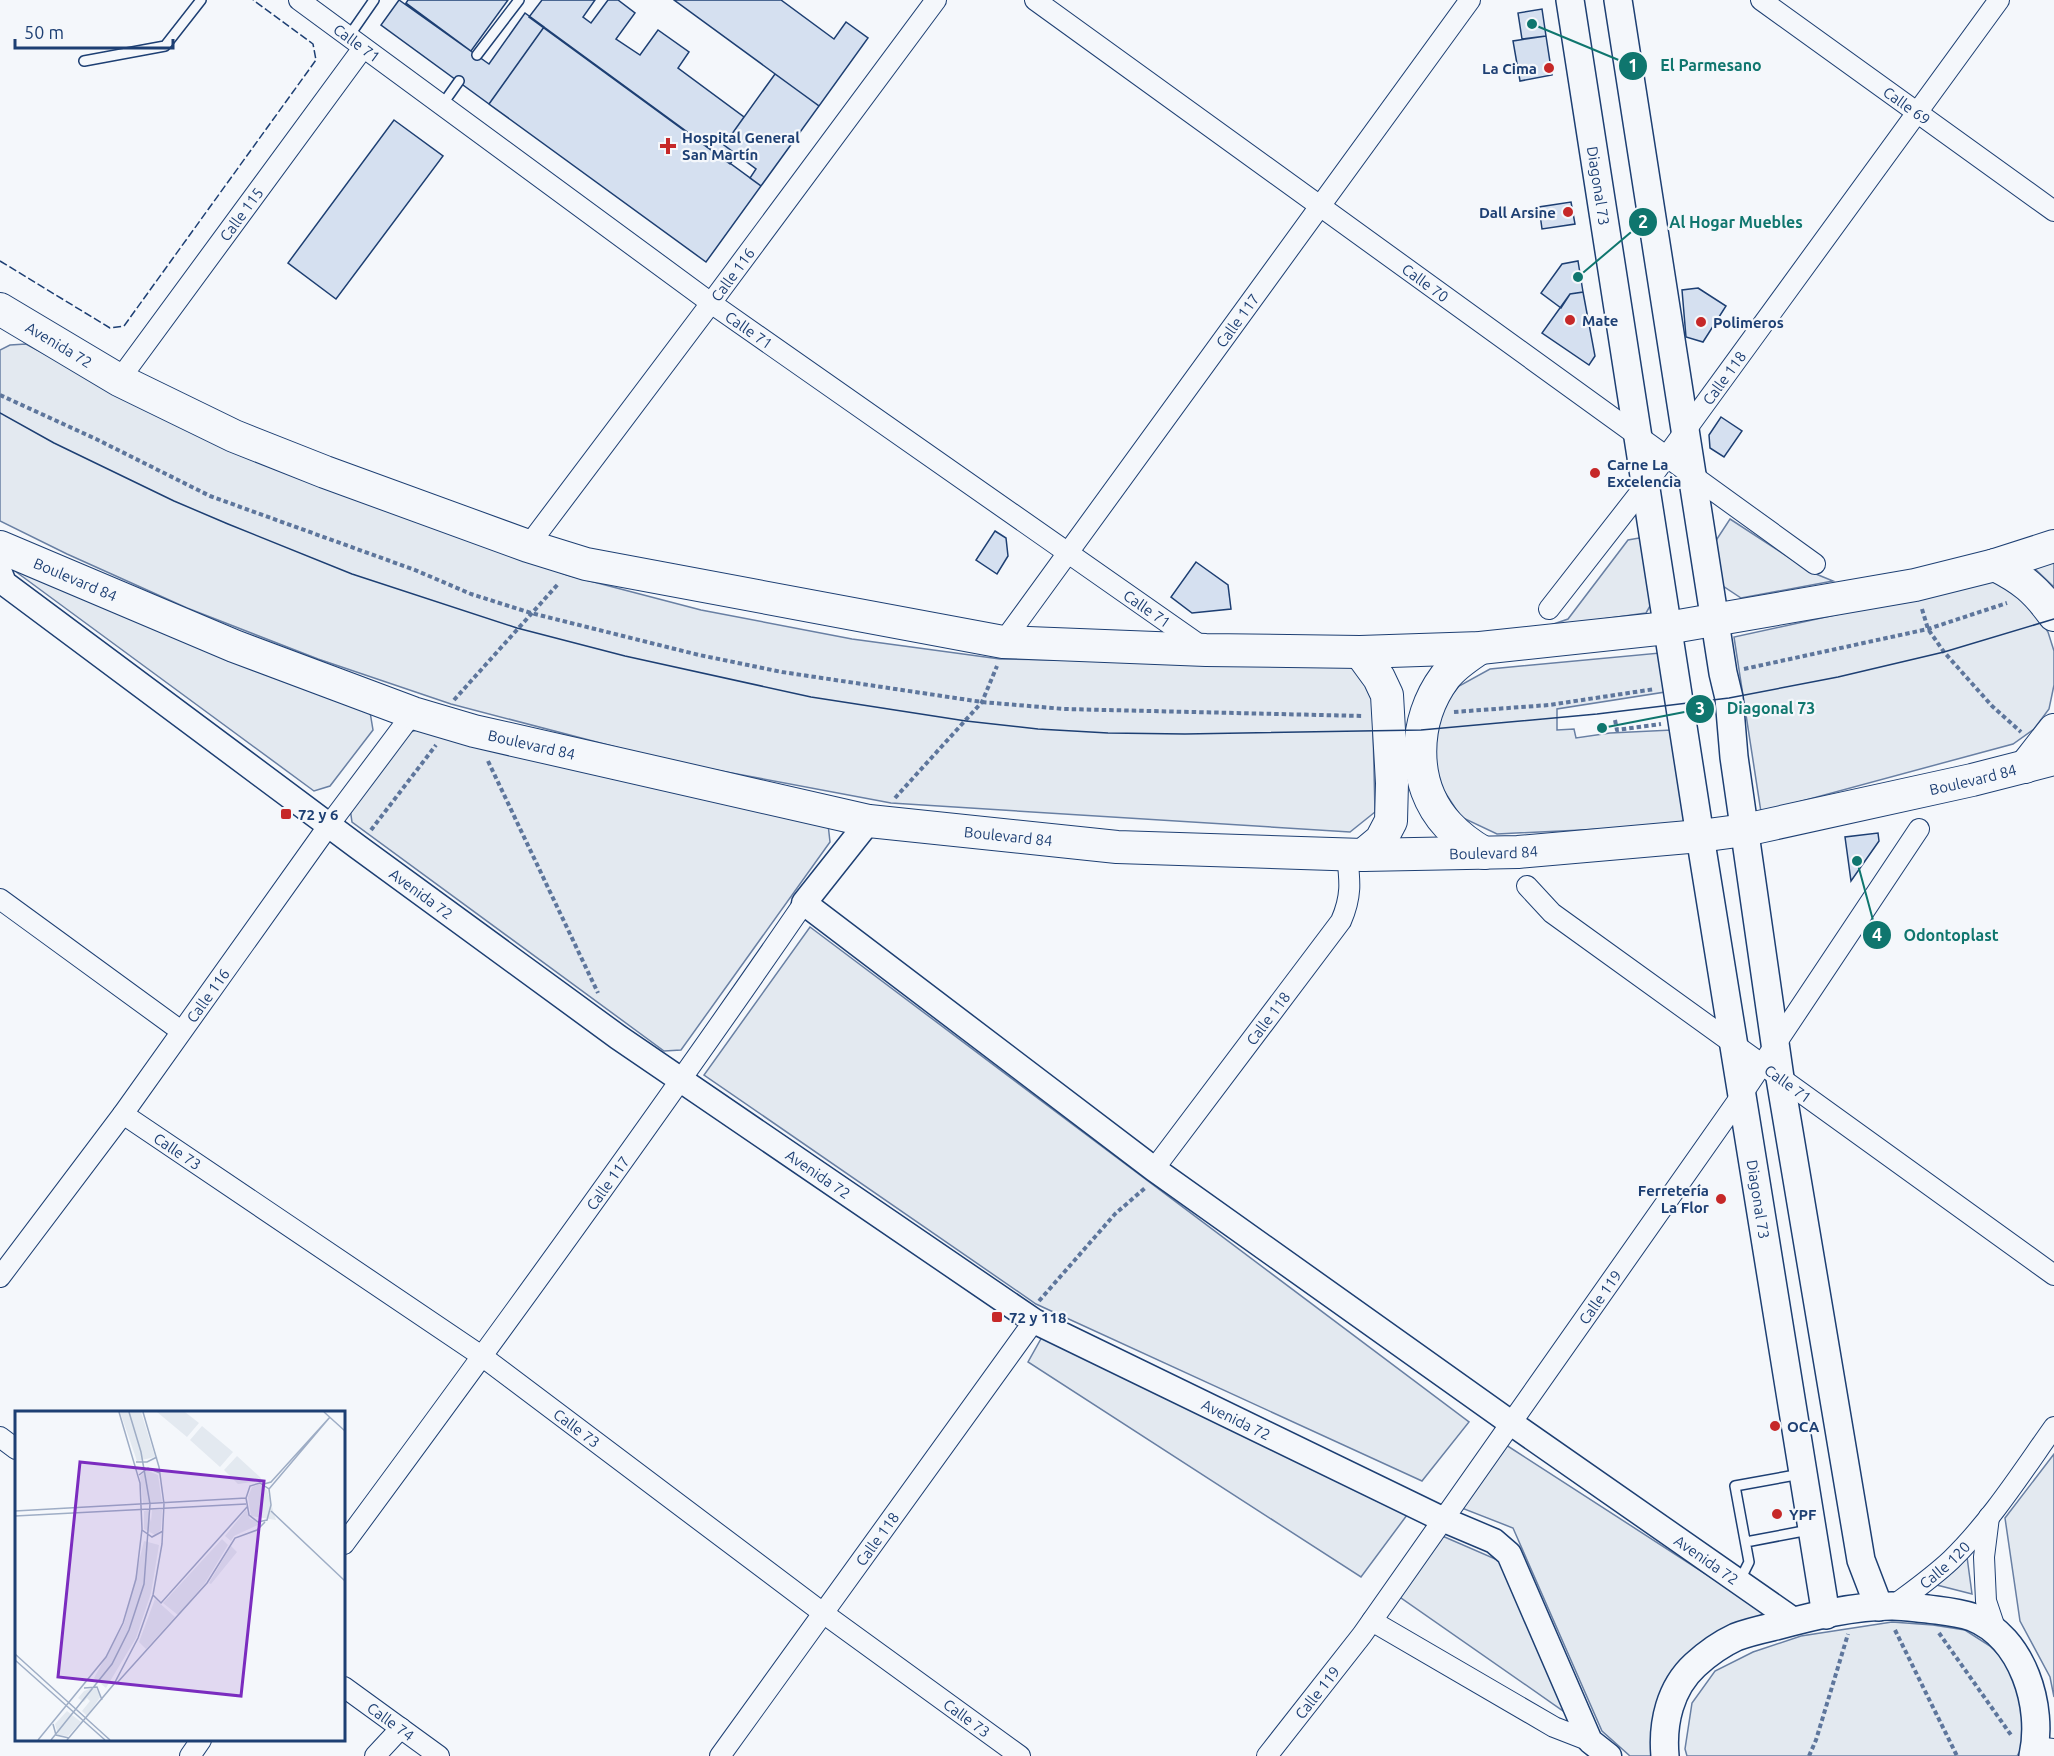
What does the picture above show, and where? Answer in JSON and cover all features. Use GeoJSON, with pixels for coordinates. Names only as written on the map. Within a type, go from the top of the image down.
{"type":"FeatureCollection","features":[{"type":"Feature","properties":{"kind":"highway","name":"Avenida 72"},"geometry":{"type":"LineString","coordinates":[[0,309],[119,380]]}},
{"type":"Feature","properties":{"kind":"highway"},"geometry":{"type":"LineString","coordinates":[[0,338],[30,327]]}},
{"type":"Feature","properties":{"kind":"highway"},"geometry":{"type":"LineString","coordinates":[[119,380],[234,436],[274,452],[528,546],[586,564],[1003,642],[1206,650],[1360,652],[1480,648],[1667,628],[1915,585],[1995,565],[2054,546]]}},
{"type":"Feature","properties":{"kind":"highway","name":"Boulevard 84"},"geometry":{"type":"LineString","coordinates":[[0,547],[234,646],[413,713],[474,731],[870,821],[1117,847],[1355,855],[1484,853],[1700,836],[1745,830],[2043,751]]}},
{"type":"Feature","properties":{"kind":"highway"},"geometry":{"type":"LineString","coordinates":[[1995,565],[2019,577],[2039,593],[2054,615]]}},
{"type":"Feature","properties":{"kind":"highway"},"geometry":{"type":"LineString","coordinates":[[1480,648],[1462,660],[1446,676],[1434,694],[1421,730],[1420,755],[1424,781],[1433,803],[1446,823],[1463,840],[1484,853]]}},
{"type":"Feature","properties":{"kind":"highway"},"geometry":{"type":"LineString","coordinates":[[1355,855],[1381,840],[1391,821],[1392,783],[1387,695],[1379,678],[1360,652]]}},
{"type":"Feature","properties":{"kind":"main road","name":"Diagonal 73"},"geometry":{"type":"LineString","coordinates":[[1570,0],[1741,1096],[1801,1474],[1826,1615]]}},
{"type":"Feature","properties":{"kind":"main road"},"geometry":{"type":"LineString","coordinates":[[1618,0],[1684,432],[1723,674],[1729,698],[1734,757],[1773,1063],[1861,1560],[1879,1607]]}},
{"type":"Feature","properties":{"kind":"main road"},"geometry":{"type":"LineString","coordinates":[[1665,1756],[1666,1712],[1679,1686],[1694,1666],[1718,1646],[1739,1636],[1795,1621],[1879,1607],[1955,1612],[1996,1630],[2020,1662],[2032,1693],[2035,1719],[2034,1748]]}},
{"type":"Feature","properties":{"kind":"street","name":"Calle 71"},"geometry":{"type":"LineString","coordinates":[[299,0],[711,303],[1206,650]]}},
{"type":"Feature","properties":{"kind":"street","name":"Calle 116"},"geometry":{"type":"LineString","coordinates":[[528,546],[936,0]]}},
{"type":"Feature","properties":{"kind":"street","name":"Calle 70"},"geometry":{"type":"LineString","coordinates":[[1035,0],[1815,564]]}},
{"type":"Feature","properties":{"kind":"street","name":"Calle 117"},"geometry":{"type":"LineString","coordinates":[[1003,642],[1470,0]]}},
{"type":"Feature","properties":{"kind":"street","name":"Calle 69"},"geometry":{"type":"LineString","coordinates":[[1761,0],[2054,211]]}},
{"type":"Feature","properties":{"kind":"street","name":"Calle 118"},"geometry":{"type":"LineString","coordinates":[[1550,609],[1667,457],[1999,0]]}},
{"type":"Feature","properties":{"kind":"street","name":"Calle 115"},"geometry":{"type":"LineString","coordinates":[[119,380],[356,42]]}},
{"type":"Feature","properties":{"kind":"street","name":"Avenida 72"},"geometry":{"type":"LineString","coordinates":[[0,573],[4,583],[329,825],[682,1081],[1034,1321],[1442,1519],[1494,1541],[1509,1554],[1590,1741],[1609,1756]]}},
{"type":"Feature","properties":{"kind":"street","name":"Calle 116"},"geometry":{"type":"LineString","coordinates":[[0,1277],[123,1114],[329,825],[413,713]]}},
{"type":"Feature","properties":{"kind":"street","name":"Calle 117"},"geometry":{"type":"LineString","coordinates":[[345,1543],[483,1357],[682,1081],[804,903],[870,821]]}},
{"type":"Feature","properties":{"kind":"street","name":"Calle 119"},"geometry":{"type":"LineString","coordinates":[[1267,1756],[1372,1621],[1741,1096],[1773,1063],[1919,829]]}},
{"type":"Feature","properties":{"kind":"street","name":"Calle 118"},"geometry":{"type":"LineString","coordinates":[[1154,1169],[1341,921],[1348,904],[1355,855]]}},
{"type":"Feature","properties":{"kind":"street","name":"Calle 71"},"geometry":{"type":"LineString","coordinates":[[1527,886],[1552,913],[1733,1043],[1773,1063],[2054,1275]]}},
{"type":"Feature","properties":{"kind":"street"},"geometry":{"type":"LineString","coordinates":[[0,899],[181,1031]]}},
{"type":"Feature","properties":{"kind":"street","name":"Avenida 72"},"geometry":{"type":"LineString","coordinates":[[804,903],[1154,1169],[1511,1423],[1795,1621]]}},
{"type":"Feature","properties":{"kind":"street","name":"Calle 73"},"geometry":{"type":"LineString","coordinates":[[123,1114],[483,1357],[823,1613],[1020,1756]]}},
{"type":"Feature","properties":{"kind":"street","name":"Calle 118"},"geometry":{"type":"LineString","coordinates":[[720,1756],[1034,1321]]}},
{"type":"Feature","properties":{"kind":"street","name":"Calle 120"},"geometry":{"type":"LineString","coordinates":[[1879,1607],[1931,1579],[1953,1558],[1989,1517],[2054,1427]]}},
{"type":"Feature","properties":{"kind":"street"},"geometry":{"type":"LineString","coordinates":[[0,1437],[15,1448]]}},
{"type":"Feature","properties":{"kind":"street","name":"Calle 120"},"geometry":{"type":"LineString","coordinates":[[1989,1517],[1984,1557],[1986,1601],[1996,1630]]}},
{"type":"Feature","properties":{"kind":"street"},"geometry":{"type":"LineString","coordinates":[[1372,1621],[1554,1726],[1590,1741]]}},
{"type":"Feature","properties":{"kind":"street","name":"Calle 74"},"geometry":{"type":"LineString","coordinates":[[345,1688],[439,1756]]}},
{"type":"Feature","properties":{"kind":"street"},"geometry":{"type":"LineString","coordinates":[[375,1756],[401,1728]]}},
{"type":"Feature","properties":{"kind":"street"},"geometry":{"type":"LineString","coordinates":[[189,1756],[200,1741]]}},
{"type":"Feature","properties":{"kind":"lane"},"geometry":{"type":"LineString","coordinates":[[84,61],[165,46],[201,0]]}},
{"type":"Feature","properties":{"kind":"lane"},"geometry":{"type":"LineString","coordinates":[[356,42],[374,0]]}},
{"type":"Feature","properties":{"kind":"lane"},"geometry":{"type":"LineString","coordinates":[[477,55],[519,0]]}},
{"type":"Feature","properties":{"kind":"lane"},"geometry":{"type":"LineString","coordinates":[[442,105],[459,81]]}},
{"type":"Feature","properties":{"kind":"lane"},"geometry":{"type":"LineString","coordinates":[[1738,1583],[1749,1562],[1735,1485],[1801,1474]]}},
{"type":"Feature","properties":{"kind":"lane"},"geometry":{"type":"LineString","coordinates":[[1746,1542],[1812,1530]]}},
{"type":"Feature","properties":{"kind":"path"},"geometry":{"type":"LineString","coordinates":[[1915,585],[1928,628],[1944,652],[1992,706],[2043,751]]}},
{"type":"Feature","properties":{"kind":"path"},"geometry":{"type":"LineString","coordinates":[[870,821],[916,777],[982,702],[1000,659],[1003,642]]}},
{"type":"Feature","properties":{"kind":"path"},"geometry":{"type":"LineString","coordinates":[[1615,720],[1617,729],[1682,722]]}},
{"type":"Feature","properties":{"kind":"path"},"geometry":{"type":"LineString","coordinates":[[474,731],[598,995]]}},
{"type":"Feature","properties":{"kind":"path"},"geometry":{"type":"LineString","coordinates":[[1034,1321],[1036,1304],[1115,1214],[1146,1187],[1154,1169]]}},
{"type":"Feature","properties":{"kind":"path"},"geometry":{"type":"LineString","coordinates":[[1809,1756],[1850,1628],[1879,1607],[1892,1622],[1957,1756]]}},
{"type":"Feature","properties":{"kind":"path"},"geometry":{"type":"LineString","coordinates":[[1934,1625],[2034,1748]]}},
{"type":"Feature","properties":{"kind":"shaded area"},"geometry":{"type":"Polygon","coordinates":[[[26,344],[144,407],[298,477],[567,575],[701,610],[852,639],[1000,659],[1352,665],[1372,687],[1375,812],[1350,832],[891,803],[673,762],[451,704],[318,659],[187,608],[0,521],[0,350],[10,345],[26,344]]]}},
{"type":"Feature","properties":{"kind":"shaded area"},"geometry":{"type":"Polygon","coordinates":[[[1730,519],[1811,572],[1833,581],[1741,598],[1723,586],[1715,542],[1730,519]]]}},
{"type":"Feature","properties":{"kind":"shaded area"},"geometry":{"type":"Polygon","coordinates":[[[1639,538],[1647,546],[1657,594],[1646,613],[1545,627],[1568,619],[1628,540],[1639,538]]]}},
{"type":"Feature","properties":{"kind":"shaded area"},"geometry":{"type":"Polygon","coordinates":[[[2054,560],[2054,587],[2032,566],[2054,560]]]}},
{"type":"Feature","properties":{"kind":"shaded area"},"geometry":{"type":"Polygon","coordinates":[[[4,563],[369,706],[373,730],[330,786],[314,791],[4,563]]]}},
{"type":"Feature","properties":{"kind":"shaded area"},"geometry":{"type":"Polygon","coordinates":[[[1982,577],[2022,593],[2048,632],[2054,651],[2054,685],[2049,709],[2034,729],[2013,744],[1761,812],[1734,637],[1867,608],[1982,577]]]}},
{"type":"Feature","properties":{"kind":"shaded area"},"geometry":{"type":"Polygon","coordinates":[[[1660,653],[1665,692],[1557,709],[1557,730],[1574,729],[1576,738],[1610,733],[1672,730],[1685,825],[1497,834],[1461,817],[1435,777],[1433,740],[1440,709],[1459,686],[1490,669],[1660,653]]]}},
{"type":"Feature","properties":{"kind":"shaded area"},"geometry":{"type":"Polygon","coordinates":[[[423,728],[828,824],[830,842],[681,1050],[664,1051],[352,822],[350,808],[407,733],[423,728]]]}},
{"type":"Feature","properties":{"kind":"shaded area"},"geometry":{"type":"Polygon","coordinates":[[[810,927],[1469,1422],[1422,1481],[1036,1304],[704,1075],[810,927]]]}},
{"type":"Feature","properties":{"kind":"shaded area"},"geometry":{"type":"Polygon","coordinates":[[[1042,1337],[1410,1511],[1361,1577],[1028,1362],[1042,1337]]]}},
{"type":"Feature","properties":{"kind":"shaded area"},"geometry":{"type":"Polygon","coordinates":[[[1503,1443],[1766,1613],[1716,1634],[1656,1756],[1630,1756],[1602,1731],[1513,1528],[1454,1505],[1503,1443]]]}},
{"type":"Feature","properties":{"kind":"shaded area"},"geometry":{"type":"Polygon","coordinates":[[[2054,1454],[2054,1697],[2050,1677],[2020,1621],[2005,1518],[2054,1454]]]}},
{"type":"Feature","properties":{"kind":"shaded area"},"geometry":{"type":"Polygon","coordinates":[[[1440,1535],[1500,1561],[1566,1713],[1394,1593],[1440,1535]]]}},
{"type":"Feature","properties":{"kind":"shaded area"},"geometry":{"type":"Polygon","coordinates":[[[1965,1542],[1972,1594],[1925,1582],[1965,1542]]]}},
{"type":"Feature","properties":{"kind":"shaded area"},"geometry":{"type":"Polygon","coordinates":[[[1892,1622],[1965,1630],[1990,1646],[2011,1667],[2025,1719],[2021,1749],[2017,1756],[1687,1756],[1685,1749],[1692,1703],[1715,1671],[1753,1652],[1801,1636],[1892,1622]]]}},
{"type":"Feature","properties":{"kind":"building"},"geometry":{"type":"Polygon","coordinates":[[[399,0],[489,64],[525,13],[544,27],[489,104],[381,25],[399,0]]]}},
{"type":"Feature","properties":{"kind":"building"},"geometry":{"type":"Polygon","coordinates":[[[408,0],[508,0],[471,51],[406,3],[408,0]]]}},
{"type":"Feature","properties":{"kind":"building"},"geometry":{"type":"Polygon","coordinates":[[[542,0],[595,0],[583,17],[591,23],[608,0],[618,0],[635,13],[616,39],[640,55],[658,30],[689,52],[678,68],[744,117],[724,145],[737,155],[730,164],[529,17],[542,0]]]}},
{"type":"Feature","properties":{"kind":"building"},"geometry":{"type":"Polygon","coordinates":[[[674,0],[781,0],[834,39],[846,22],[868,38],[819,106],[674,0]]]}},
{"type":"Feature","properties":{"kind":"building"},"geometry":{"type":"Polygon","coordinates":[[[1542,9],[1546,36],[1522,39],[1518,13],[1542,9]]]}},
{"type":"Feature","properties":{"kind":"building"},"geometry":{"type":"Polygon","coordinates":[[[544,27],[761,186],[706,262],[489,104],[544,27]]]}},
{"type":"Feature","properties":{"kind":"building"},"geometry":{"type":"Polygon","coordinates":[[[1546,36],[1552,75],[1520,81],[1513,41],[1546,36]]]}},
{"type":"Feature","properties":{"kind":"building"},"geometry":{"type":"Polygon","coordinates":[[[775,74],[819,106],[761,186],[750,178],[756,169],[724,145],[775,74]]]}},
{"type":"Feature","properties":{"kind":"building"},"geometry":{"type":"Polygon","coordinates":[[[394,120],[443,156],[336,299],[288,263],[394,120]]]}},
{"type":"Feature","properties":{"kind":"building"},"geometry":{"type":"Polygon","coordinates":[[[1571,202],[1575,224],[1542,229],[1539,207],[1571,202]]]}},
{"type":"Feature","properties":{"kind":"building"},"geometry":{"type":"Polygon","coordinates":[[[1578,261],[1583,292],[1570,294],[1561,308],[1541,293],[1562,264],[1578,261]]]}},
{"type":"Feature","properties":{"kind":"building","name":"Polimeros"},"geometry":{"type":"Polygon","coordinates":[[[1698,288],[1726,306],[1703,342],[1686,337],[1682,290],[1698,288]]]}},
{"type":"Feature","properties":{"kind":"building","name":"Mate"},"geometry":{"type":"Polygon","coordinates":[[[1583,292],[1595,356],[1589,365],[1542,333],[1570,294],[1583,292]]]}},
{"type":"Feature","properties":{"kind":"building"},"geometry":{"type":"Polygon","coordinates":[[[1721,417],[1742,431],[1724,457],[1710,448],[1709,435],[1721,417]]]}},
{"type":"Feature","properties":{"kind":"building"},"geometry":{"type":"Polygon","coordinates":[[[995,531],[1006,538],[1008,556],[997,574],[976,560],[995,531]]]}},
{"type":"Feature","properties":{"kind":"building"},"geometry":{"type":"Polygon","coordinates":[[[1196,562],[1228,585],[1231,609],[1192,613],[1171,597],[1196,562]]]}},
{"type":"Feature","properties":{"kind":"building"},"geometry":{"type":"Polygon","coordinates":[[[1878,833],[1879,841],[1851,881],[1845,837],[1878,833]]]}},
{"type":"Feature","properties":{"kind":"tram line"},"geometry":{"type":"LineString","coordinates":[[0,413],[54,443],[174,501],[228,524],[352,574],[517,628],[625,656],[811,697],[966,721],[1038,729],[1185,734],[1421,730],[1597,714],[1729,698],[1838,677],[1944,652],[2054,619]]}},
{"type":"Feature","properties":{"kind":"fence"},"geometry":{"type":"LineString","coordinates":[[0,261],[110,328],[124,326],[316,60],[313,44],[253,0]]}},
{"type":"Feature","properties":{"kind":"place","name":"El Parmesano"},"geometry":{"type":"Point","coordinates":[1532,24]}},
{"type":"Feature","properties":{"kind":"place","name":"La Cima"},"geometry":{"type":"Point","coordinates":[1549,68]}},
{"type":"Feature","properties":{"kind":"place","name":"Hospital General San Martín"},"geometry":{"type":"Point","coordinates":[668,146]}},
{"type":"Feature","properties":{"kind":"place","name":"Dall Arsine"},"geometry":{"type":"Point","coordinates":[1568,212]}},
{"type":"Feature","properties":{"kind":"place","name":"Al Hogar Muebles"},"geometry":{"type":"Point","coordinates":[1578,277]}},
{"type":"Feature","properties":{"kind":"place","name":"Mate"},"geometry":{"type":"Point","coordinates":[1570,320]}},
{"type":"Feature","properties":{"kind":"place","name":"Polimeros"},"geometry":{"type":"Point","coordinates":[1701,322]}},
{"type":"Feature","properties":{"kind":"place","name":"Carne La Excelencia"},"geometry":{"type":"Point","coordinates":[1595,473]}},
{"type":"Feature","properties":{"kind":"place","name":"Diagonal 73"},"geometry":{"type":"Point","coordinates":[1602,728]}},
{"type":"Feature","properties":{"kind":"place","name":"72 y 6"},"geometry":{"type":"Point","coordinates":[286,814]}},
{"type":"Feature","properties":{"kind":"place","name":"Odontoplast"},"geometry":{"type":"Point","coordinates":[1857,861]}},
{"type":"Feature","properties":{"kind":"place","name":"Ferretería La Flor"},"geometry":{"type":"Point","coordinates":[1721,1199]}},
{"type":"Feature","properties":{"kind":"place","name":"72 y 118"},"geometry":{"type":"Point","coordinates":[997,1317]}},
{"type":"Feature","properties":{"kind":"place","name":"OCA"},"geometry":{"type":"Point","coordinates":[1775,1426]}},
{"type":"Feature","properties":{"kind":"place","name":"YPF"},"geometry":{"type":"Point","coordinates":[1777,1514]}}]}
